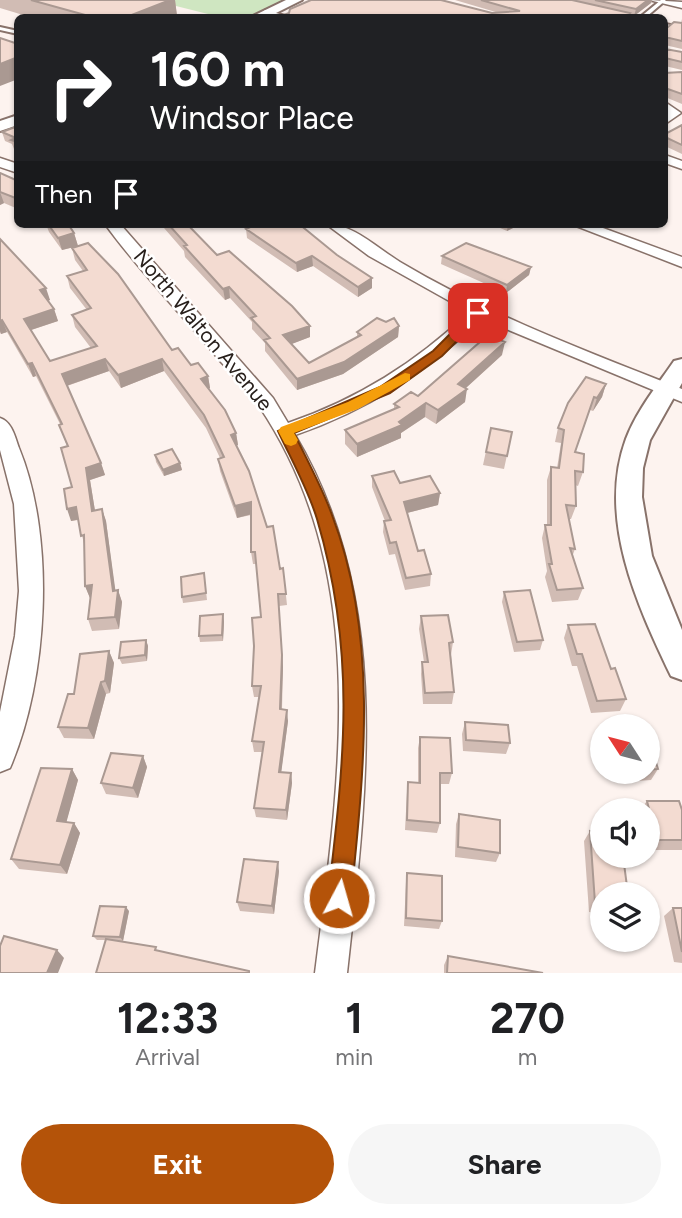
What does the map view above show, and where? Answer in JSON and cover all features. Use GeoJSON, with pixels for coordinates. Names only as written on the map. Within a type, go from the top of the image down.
{"type":"FeatureCollection","features":[{"type":"Feature","properties":{"kind":"street"},"geometry":{"type":"LineString","coordinates":[[262,14],[296,0]]}},
{"type":"Feature","properties":{"kind":"street"},"geometry":{"type":"LineString","coordinates":[[660,0],[682,5]]}},
{"type":"Feature","properties":{"kind":"street"},"geometry":{"type":"LineString","coordinates":[[668,108],[676,113],[668,118]]}},
{"type":"Feature","properties":{"kind":"street","name":"North Walton Avenue"},"geometry":{"type":"LineString","coordinates":[[116,228],[248,379],[286,431],[325,516],[344,589],[352,649],[356,724],[354,774],[331,973]]}},
{"type":"Feature","properties":{"kind":"street"},"geometry":{"type":"LineString","coordinates":[[339,228],[389,264],[478,313],[555,347],[674,393]]}},
{"type":"Feature","properties":{"kind":"street"},"geometry":{"type":"LineString","coordinates":[[589,228],[682,262]]}},
{"type":"Feature","properties":{"kind":"street"},"geometry":{"type":"LineString","coordinates":[[286,431],[385,390],[437,354],[478,313]]}},
{"type":"Feature","properties":{"kind":"street"},"geometry":{"type":"LineString","coordinates":[[682,366],[674,393],[637,442],[630,469],[629,505],[644,574],[682,666]]}},
{"type":"Feature","properties":{"kind":"street"},"geometry":{"type":"LineString","coordinates":[[0,425],[18,469],[30,541],[25,645],[16,696],[0,759]]}},
{"type":"Feature","properties":{"kind":"lane"},"geometry":{"type":"LineString","coordinates":[[645,14],[660,0]]}},
{"type":"Feature","properties":{"kind":"green space"},"geometry":{"type":"Polygon","coordinates":[[[152,0],[290,0],[258,14],[208,14],[152,0]]]}},
{"type":"Feature","properties":{"kind":"building"},"geometry":{"type":"Polygon","coordinates":[[[31,0],[170,0],[134,14],[82,14],[31,0]]]}},
{"type":"Feature","properties":{"kind":"building"},"geometry":{"type":"Polygon","coordinates":[[[311,0],[441,0],[492,13],[520,11],[481,0],[572,0],[630,13],[286,14],[290,9],[311,0]]]}},
{"type":"Feature","properties":{"kind":"building"},"geometry":{"type":"Polygon","coordinates":[[[595,0],[648,0],[636,9],[595,0]]]}},
{"type":"Feature","properties":{"kind":"building"},"geometry":{"type":"Polygon","coordinates":[[[674,22],[682,23],[682,41],[668,38],[668,27],[674,22]]]}},
{"type":"Feature","properties":{"kind":"building"},"geometry":{"type":"Polygon","coordinates":[[[0,38],[14,43],[14,59],[0,64],[0,38]]]}},
{"type":"Feature","properties":{"kind":"building"},"geometry":{"type":"Polygon","coordinates":[[[668,50],[682,52],[682,62],[668,59],[668,50]]]}},
{"type":"Feature","properties":{"kind":"building"},"geometry":{"type":"Polygon","coordinates":[[[682,72],[682,94],[668,89],[668,73],[682,72]]]}},
{"type":"Feature","properties":{"kind":"building"},"geometry":{"type":"Polygon","coordinates":[[[682,125],[682,145],[668,138],[668,132],[682,125]]]}},
{"type":"Feature","properties":{"kind":"building"},"geometry":{"type":"Polygon","coordinates":[[[14,128],[14,137],[2,132],[14,128]]]}},
{"type":"Feature","properties":{"kind":"building"},"geometry":{"type":"Polygon","coordinates":[[[0,173],[14,179],[14,197],[0,192],[0,173]]]}},
{"type":"Feature","properties":{"kind":"building"},"geometry":{"type":"Polygon","coordinates":[[[51,228],[71,228],[74,233],[58,238],[51,228]]]}},
{"type":"Feature","properties":{"kind":"building"},"geometry":{"type":"Polygon","coordinates":[[[172,228],[191,228],[217,255],[229,251],[292,306],[310,326],[283,335],[309,363],[361,335],[357,332],[377,318],[386,322],[394,318],[399,326],[344,362],[297,379],[264,340],[270,338],[251,318],[256,316],[229,287],[223,289],[184,246],[187,245],[172,228]]]}},
{"type":"Feature","properties":{"kind":"building"},"geometry":{"type":"Polygon","coordinates":[[[304,228],[337,255],[372,278],[358,287],[312,256],[296,263],[246,229],[304,228]]]}},
{"type":"Feature","properties":{"kind":"building"},"geometry":{"type":"Polygon","coordinates":[[[0,239],[46,288],[40,290],[54,309],[24,319],[50,361],[97,346],[72,315],[91,308],[67,276],[87,270],[72,248],[88,243],[118,274],[172,350],[178,348],[191,365],[198,363],[208,376],[201,379],[225,410],[236,433],[231,435],[249,471],[267,527],[273,526],[280,569],[283,568],[286,594],[278,594],[282,655],[280,709],[287,710],[279,772],[291,773],[286,810],[254,808],[264,742],[252,741],[261,686],[252,686],[252,618],[261,617],[255,552],[251,552],[251,502],[235,506],[218,459],[224,457],[204,415],[162,359],[118,375],[105,359],[62,374],[101,463],[86,468],[92,511],[102,509],[113,591],[118,590],[115,617],[88,619],[92,585],[85,586],[84,535],[81,536],[76,507],[67,509],[64,489],[72,487],[61,448],[68,446],[59,425],[62,424],[32,363],[28,364],[2,320],[0,321],[0,239]]]}},
{"type":"Feature","properties":{"kind":"building"},"geometry":{"type":"Polygon","coordinates":[[[466,243],[531,267],[507,285],[442,256],[466,243]]]}},
{"type":"Feature","properties":{"kind":"building"},"geometry":{"type":"Polygon","coordinates":[[[488,335],[505,342],[458,384],[467,389],[438,410],[426,403],[399,422],[402,425],[357,444],[345,430],[399,407],[394,404],[411,392],[418,396],[488,335]]]}},
{"type":"Feature","properties":{"kind":"building"},"geometry":{"type":"Polygon","coordinates":[[[586,377],[606,384],[597,398],[594,397],[575,452],[584,454],[583,472],[575,471],[576,506],[566,505],[575,549],[570,548],[583,588],[557,590],[549,564],[552,564],[545,525],[551,525],[551,467],[559,468],[564,430],[558,428],[568,403],[586,377]]]}},
{"type":"Feature","properties":{"kind":"building"},"geometry":{"type":"Polygon","coordinates":[[[491,428],[512,432],[507,456],[486,452],[491,428]]]}},
{"type":"Feature","properties":{"kind":"building"},"geometry":{"type":"Polygon","coordinates":[[[172,449],[180,463],[163,470],[155,455],[172,449]]]}},
{"type":"Feature","properties":{"kind":"building"},"geometry":{"type":"Polygon","coordinates":[[[394,471],[400,483],[430,476],[440,493],[404,502],[418,551],[424,550],[431,574],[406,578],[396,542],[390,543],[384,521],[391,520],[372,476],[394,471]]]}},
{"type":"Feature","properties":{"kind":"building"},"geometry":{"type":"Polygon","coordinates":[[[204,573],[206,593],[182,597],[181,577],[204,573]]]}},
{"type":"Feature","properties":{"kind":"building"},"geometry":{"type":"Polygon","coordinates":[[[530,590],[543,640],[517,642],[504,592],[530,590]]]}},
{"type":"Feature","properties":{"kind":"building"},"geometry":{"type":"Polygon","coordinates":[[[223,614],[222,635],[199,636],[200,616],[223,614]]]}},
{"type":"Feature","properties":{"kind":"building"},"geometry":{"type":"Polygon","coordinates":[[[448,615],[453,642],[449,643],[454,692],[425,693],[422,662],[428,662],[421,616],[448,615]]]}},
{"type":"Feature","properties":{"kind":"building"},"geometry":{"type":"Polygon","coordinates":[[[595,624],[611,669],[615,668],[626,699],[597,701],[582,654],[577,654],[568,625],[595,624]]]}},
{"type":"Feature","properties":{"kind":"building"},"geometry":{"type":"Polygon","coordinates":[[[146,640],[145,655],[119,658],[121,642],[146,640]]]}},
{"type":"Feature","properties":{"kind":"building"},"geometry":{"type":"Polygon","coordinates":[[[109,651],[105,681],[101,682],[88,728],[58,727],[68,694],[74,694],[80,654],[109,651]]]}},
{"type":"Feature","properties":{"kind":"building"},"geometry":{"type":"Polygon","coordinates":[[[465,722],[508,725],[510,743],[466,740],[465,722]]]}},
{"type":"Feature","properties":{"kind":"building"},"geometry":{"type":"Polygon","coordinates":[[[420,737],[450,738],[452,773],[440,773],[440,823],[407,820],[408,782],[420,783],[420,737]]]}},
{"type":"Feature","properties":{"kind":"building"},"geometry":{"type":"Polygon","coordinates":[[[111,753],[143,756],[133,788],[101,783],[111,753]]]}},
{"type":"Feature","properties":{"kind":"building"},"geometry":{"type":"Polygon","coordinates":[[[41,768],[72,769],[57,821],[74,823],[60,865],[11,859],[41,768]]]}},
{"type":"Feature","properties":{"kind":"building"},"geometry":{"type":"Polygon","coordinates":[[[660,801],[679,801],[682,810],[682,840],[660,840],[660,801]]]}},
{"type":"Feature","properties":{"kind":"building"},"geometry":{"type":"Polygon","coordinates":[[[459,814],[500,820],[500,853],[458,847],[459,814]]]}},
{"type":"Feature","properties":{"kind":"building"},"geometry":{"type":"Polygon","coordinates":[[[244,859],[278,862],[272,906],[237,902],[244,859]]]}},
{"type":"Feature","properties":{"kind":"building"},"geometry":{"type":"Polygon","coordinates":[[[593,868],[625,868],[626,882],[594,882],[593,868]]]}},
{"type":"Feature","properties":{"kind":"building"},"geometry":{"type":"Polygon","coordinates":[[[407,873],[442,876],[442,921],[406,918],[407,873]]]}},
{"type":"Feature","properties":{"kind":"building"},"geometry":{"type":"Polygon","coordinates":[[[100,906],[126,907],[120,937],[93,936],[100,906]]]}},
{"type":"Feature","properties":{"kind":"building"},"geometry":{"type":"Polygon","coordinates":[[[673,908],[682,908],[682,952],[673,908]]]}},
{"type":"Feature","properties":{"kind":"building"},"geometry":{"type":"Polygon","coordinates":[[[4,936],[57,950],[47,973],[0,973],[0,946],[4,936]]]}},
{"type":"Feature","properties":{"kind":"building"},"geometry":{"type":"Polygon","coordinates":[[[106,939],[156,947],[155,950],[249,973],[96,973],[106,939]]]}},
{"type":"Feature","properties":{"kind":"building"},"geometry":{"type":"Polygon","coordinates":[[[448,956],[543,973],[447,973],[448,956]]]}},
{"type":"Feature","properties":{"kind":"slow traffic"},"geometry":{"type":"LineString","coordinates":[[291,440],[286,431],[353,406],[405,377]]}},
{"type":"Feature","properties":{"kind":"route"},"geometry":{"type":"LineString","coordinates":[[339,898],[354,774],[356,724],[352,649],[344,589],[325,516],[286,431],[353,406],[385,390],[437,354],[478,313]]}}]}
